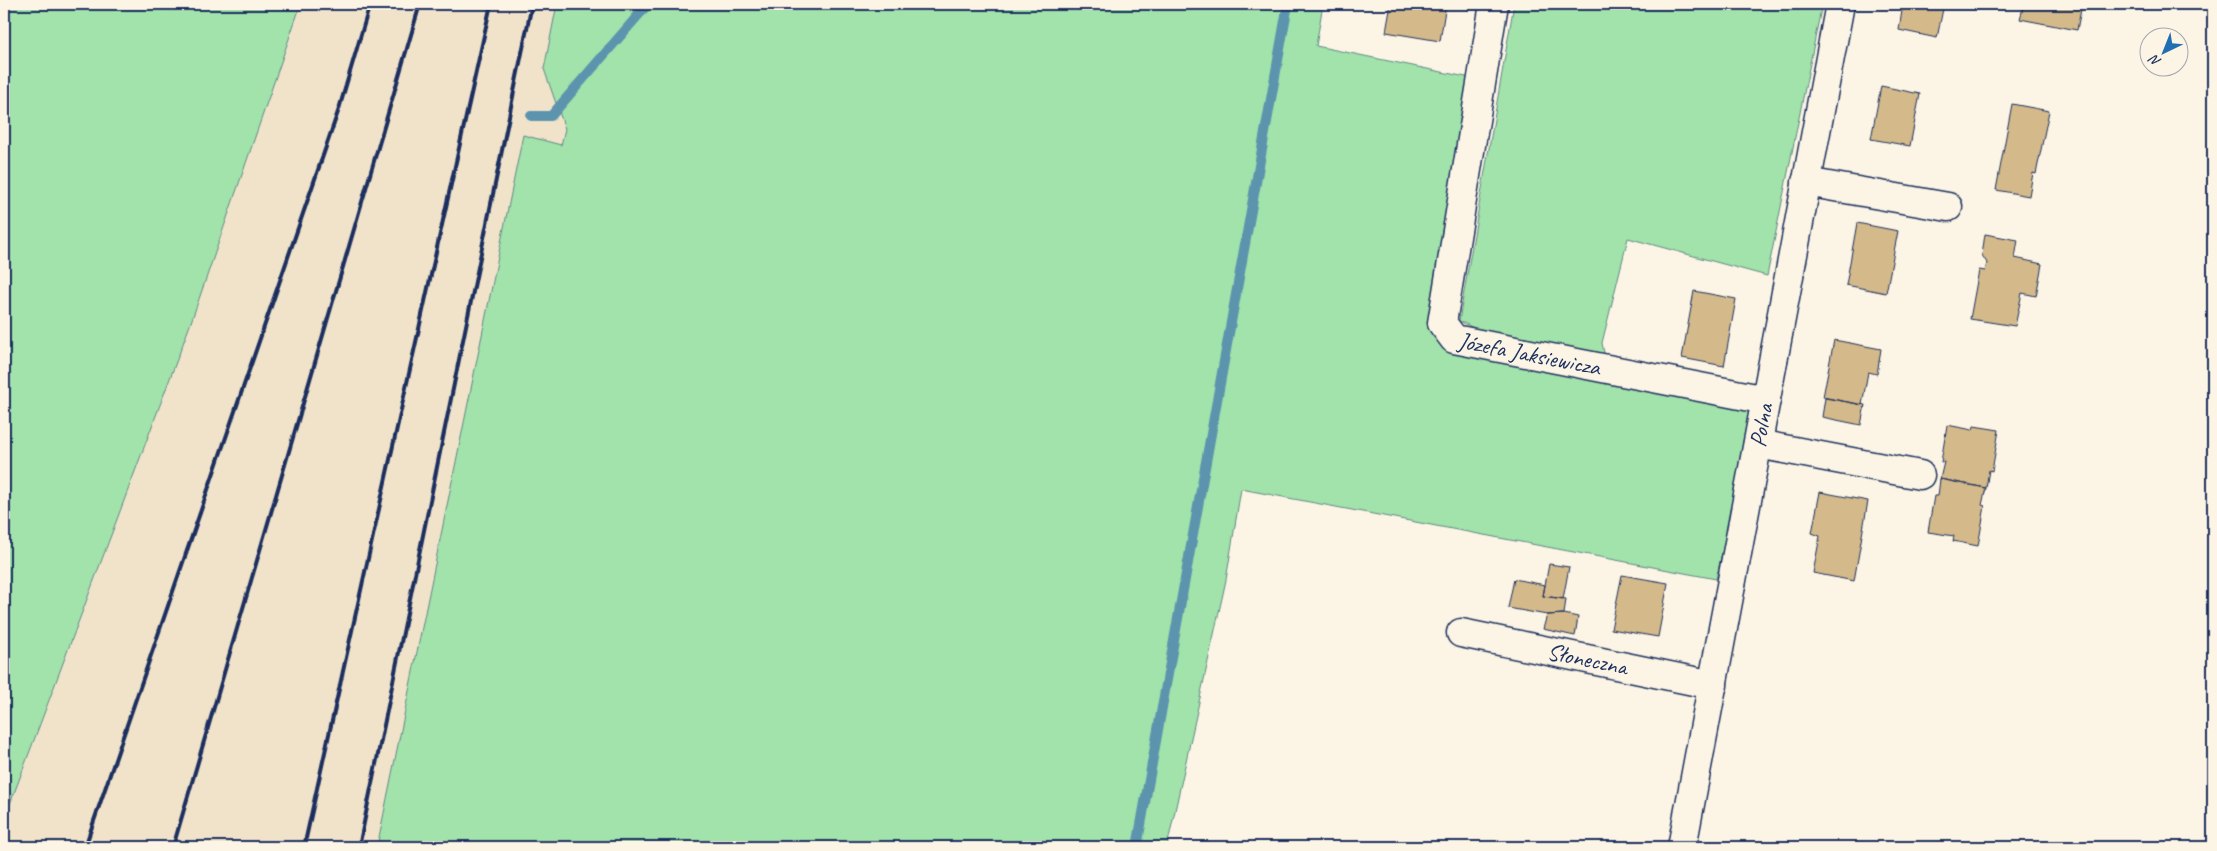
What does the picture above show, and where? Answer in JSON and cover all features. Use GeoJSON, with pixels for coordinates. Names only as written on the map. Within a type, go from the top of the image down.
{"type":"FeatureCollection","features":[{"type":"Feature","properties":{"kind":"street","name":"Józefa Jaksiewicza"},"geometry":{"type":"LineString","coordinates":[[1494,4],[1442,323],[1454,339],[1766,400]]}},
{"type":"Feature","properties":{"kind":"street","name":"Polna"},"geometry":{"type":"LineString","coordinates":[[1682,847],[1840,4]]}},
{"type":"Feature","properties":{"kind":"street"},"geometry":{"type":"LineString","coordinates":[[1806,182],[1948,207]]}},
{"type":"Feature","properties":{"kind":"street"},"geometry":{"type":"LineString","coordinates":[[1758,444],[1920,475]]}},
{"type":"Feature","properties":{"kind":"street","name":"Słoneczna"},"geometry":{"type":"LineString","coordinates":[[1461,633],[1713,686]]}},
{"type":"Feature","properties":{"kind":"shaded area"},"geometry":{"type":"Polygon","coordinates":[[[301,4],[599,4],[426,847],[4,847],[4,820],[190,325],[301,4]]]}},
{"type":"Feature","properties":{"kind":"green space"},"geometry":{"type":"Polygon","coordinates":[[[4,4],[301,4],[190,325],[4,820],[4,4]]]}},
{"type":"Feature","properties":{"kind":"green space"},"geometry":{"type":"Polygon","coordinates":[[[557,4],[1323,4],[1316,46],[1471,78],[1429,326],[1755,410],[1716,579],[1241,489],[1226,580],[1167,847],[377,847],[523,135],[561,145],[565,129],[544,69],[557,4]]]}},
{"type":"Feature","properties":{"kind":"green space"},"geometry":{"type":"Polygon","coordinates":[[[1514,4],[1822,4],[1767,276],[1628,238],[1602,343],[1605,357],[1487,334],[1459,321],[1514,4]]]}},
{"type":"Feature","properties":{"kind":"building"},"geometry":{"type":"Polygon","coordinates":[[[1391,4],[1446,4],[1440,41],[1386,32],[1391,4]]]}},
{"type":"Feature","properties":{"kind":"building"},"geometry":{"type":"Polygon","coordinates":[[[1903,4],[1944,4],[1937,38],[1899,30],[1903,4]]]}},
{"type":"Feature","properties":{"kind":"building"},"geometry":{"type":"Polygon","coordinates":[[[2024,4],[2082,4],[2077,30],[2020,19],[2024,4]]]}},
{"type":"Feature","properties":{"kind":"building"},"geometry":{"type":"Polygon","coordinates":[[[1881,86],[1920,94],[1910,146],[1871,139],[1881,86]]]}},
{"type":"Feature","properties":{"kind":"building"},"geometry":{"type":"Polygon","coordinates":[[[2012,104],[2049,111],[2036,174],[2033,173],[2029,196],[1996,190],[2012,104]]]}},
{"type":"Feature","properties":{"kind":"building"},"geometry":{"type":"Polygon","coordinates":[[[1857,223],[1898,231],[1886,293],[1846,285],[1857,223]]]}},
{"type":"Feature","properties":{"kind":"building"},"geometry":{"type":"Polygon","coordinates":[[[1985,234],[2018,240],[2015,258],[2042,264],[2036,296],[2022,293],[2015,326],[1970,319],[1979,270],[1985,271],[1987,263],[1982,255],[1985,234]]]}},
{"type":"Feature","properties":{"kind":"building"},"geometry":{"type":"Polygon","coordinates":[[[1694,291],[1736,299],[1724,366],[1682,358],[1694,291]]]}},
{"type":"Feature","properties":{"kind":"building"},"geometry":{"type":"Polygon","coordinates":[[[1834,340],[1881,349],[1877,374],[1868,372],[1862,405],[1823,397],[1834,340]]]}},
{"type":"Feature","properties":{"kind":"building"},"geometry":{"type":"Polygon","coordinates":[[[1825,398],[1865,405],[1861,425],[1822,417],[1825,398]]]}},
{"type":"Feature","properties":{"kind":"building"},"geometry":{"type":"Polygon","coordinates":[[[1947,425],[1973,430],[1974,426],[1999,430],[1992,471],[1989,470],[1986,488],[1940,479],[1944,462],[1941,462],[1947,425]]]}},
{"type":"Feature","properties":{"kind":"building"},"geometry":{"type":"Polygon","coordinates":[[[1940,479],[1986,488],[1982,505],[1985,506],[1978,546],[1953,541],[1954,536],[1928,532],[1934,496],[1938,496],[1940,479]]]}},
{"type":"Feature","properties":{"kind":"building"},"geometry":{"type":"Polygon","coordinates":[[[1820,492],[1868,501],[1854,581],[1813,573],[1820,536],[1812,533],[1820,492]]]}},
{"type":"Feature","properties":{"kind":"building"},"geometry":{"type":"Polygon","coordinates":[[[1549,564],[1569,567],[1563,599],[1543,596],[1549,564]]]}},
{"type":"Feature","properties":{"kind":"building"},"geometry":{"type":"Polygon","coordinates":[[[1622,575],[1668,583],[1658,637],[1611,629],[1622,575]]]}},
{"type":"Feature","properties":{"kind":"building"},"geometry":{"type":"Polygon","coordinates":[[[1514,579],[1545,585],[1543,596],[1566,599],[1564,614],[1547,615],[1508,608],[1514,579]]]}},
{"type":"Feature","properties":{"kind":"building"},"geometry":{"type":"Polygon","coordinates":[[[1564,614],[1578,617],[1575,636],[1543,629],[1547,615],[1564,614]]]}},
{"type":"Feature","properties":{"kind":"waterway"},"geometry":{"type":"LineString","coordinates":[[531,116],[551,116],[648,4]]}},
{"type":"Feature","properties":{"kind":"waterway"},"geometry":{"type":"LineString","coordinates":[[1137,847],[1288,4]]}},
{"type":"Feature","properties":{"kind":"railway"},"geometry":{"type":"LineString","coordinates":[[85,847],[339,109],[370,4]]}},
{"type":"Feature","properties":{"kind":"railway"},"geometry":{"type":"LineString","coordinates":[[173,847],[420,4]]}},
{"type":"Feature","properties":{"kind":"railway"},"geometry":{"type":"LineString","coordinates":[[304,847],[491,4]]}},
{"type":"Feature","properties":{"kind":"railway"},"geometry":{"type":"LineString","coordinates":[[359,847],[532,4]]}}]}
